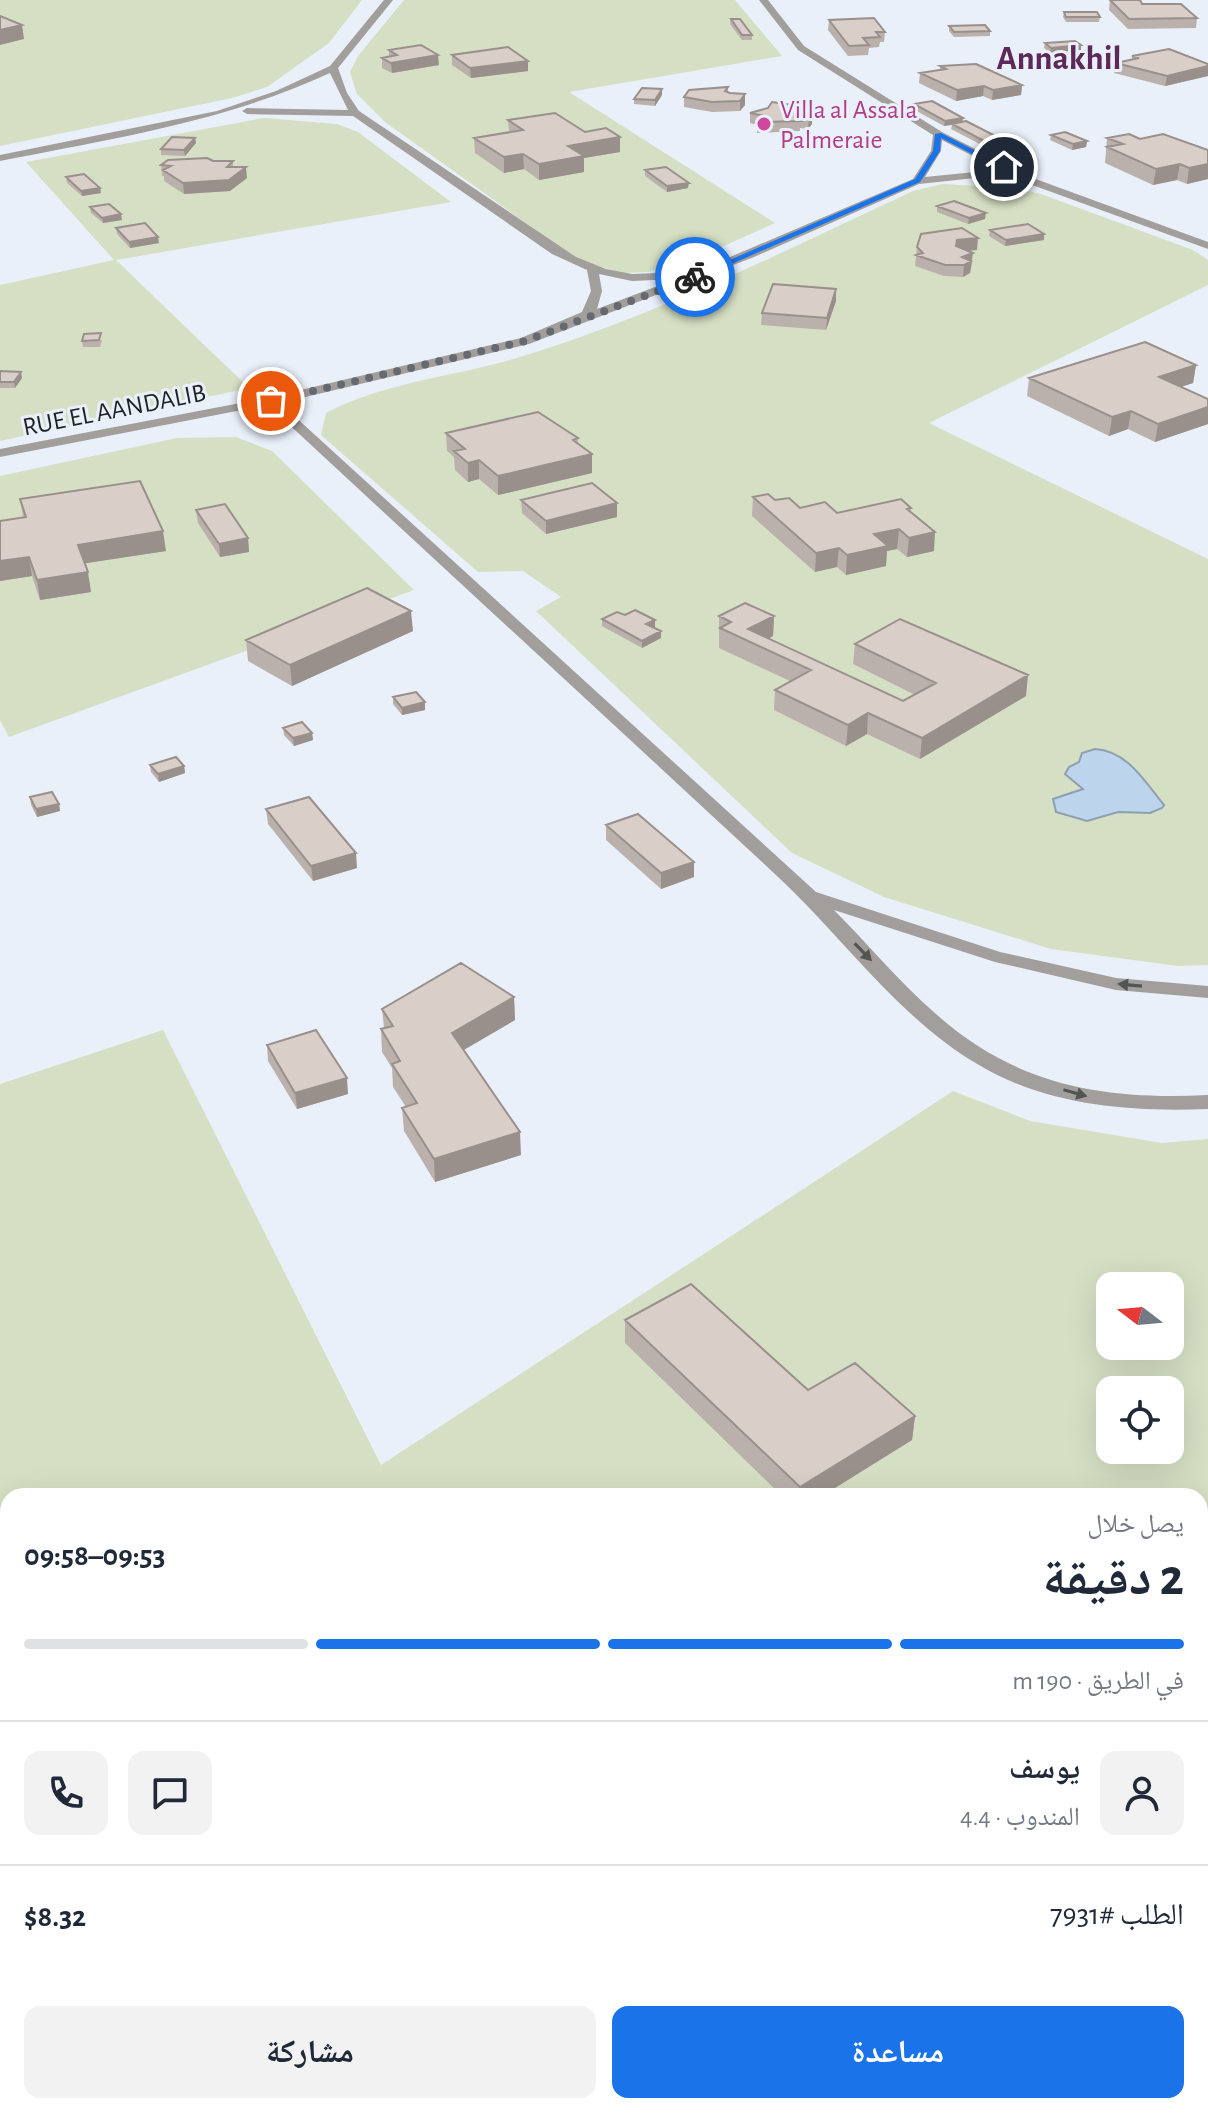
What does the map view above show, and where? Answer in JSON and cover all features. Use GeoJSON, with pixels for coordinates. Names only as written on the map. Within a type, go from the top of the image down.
{"type":"FeatureCollection","features":[{"type":"Feature","properties":{"kind":"street"},"geometry":{"type":"LineString","coordinates":[[0,158],[219,113],[279,93],[333,68],[389,0]]}},
{"type":"Feature","properties":{"kind":"street"},"geometry":{"type":"LineString","coordinates":[[763,0],[801,48],[938,134],[1026,179],[1208,246]]}},
{"type":"Feature","properties":{"kind":"street"},"geometry":{"type":"LineString","coordinates":[[333,68],[342,93],[355,113],[556,252],[592,271],[664,278],[714,270]]}},
{"type":"Feature","properties":{"kind":"street"},"geometry":{"type":"LineString","coordinates":[[219,113],[294,110],[355,113]]}},
{"type":"Feature","properties":{"kind":"street"},"geometry":{"type":"LineString","coordinates":[[917,181],[936,151],[938,134]]}},
{"type":"Feature","properties":{"kind":"street","name":"RUE EL AANDALIB"},"geometry":{"type":"LineString","coordinates":[[0,453],[271,401],[525,341],[714,270],[917,181],[975,175],[1026,179]]}},
{"type":"Feature","properties":{"kind":"street"},"geometry":{"type":"LineString","coordinates":[[575,324],[590,313],[596,301],[596,282],[592,271]]}},
{"type":"Feature","properties":{"kind":"street"},"geometry":{"type":"LineString","coordinates":[[271,401],[809,896],[935,1027],[1018,1077],[1088,1097],[1172,1104],[1208,1102]]}},
{"type":"Feature","properties":{"kind":"street"},"geometry":{"type":"LineString","coordinates":[[809,896],[995,956],[1116,984],[1208,992]]}},
{"type":"Feature","properties":{"kind":"green space"},"geometry":{"type":"Polygon","coordinates":[[[0,0],[362,0],[329,43],[267,87],[232,98],[0,146],[0,0]]]}},
{"type":"Feature","properties":{"kind":"green space"},"geometry":{"type":"Polygon","coordinates":[[[404,0],[735,0],[782,56],[569,92],[775,223],[704,255],[648,272],[623,273],[579,261],[385,122],[357,94],[350,72],[358,56],[404,0]]]}},
{"type":"Feature","properties":{"kind":"green space"},"geometry":{"type":"Polygon","coordinates":[[[264,118],[337,124],[358,132],[451,202],[116,260],[249,388],[0,441],[0,285],[114,260],[26,162],[264,118]]]}},
{"type":"Feature","properties":{"kind":"green space"},"geometry":{"type":"Polygon","coordinates":[[[942,184],[1015,188],[1041,194],[1193,250],[1208,260],[1208,285],[929,423],[1208,559],[1208,965],[1178,966],[1051,949],[884,897],[792,853],[536,611],[561,597],[523,571],[478,572],[321,435],[326,413],[349,403],[395,387],[493,365],[568,342],[718,282],[913,191],[942,184]]]}},
{"type":"Feature","properties":{"kind":"green space"},"geometry":{"type":"Polygon","coordinates":[[[236,437],[272,451],[414,590],[9,737],[0,720],[0,476],[177,438],[236,437]]]}},
{"type":"Feature","properties":{"kind":"green space"},"geometry":{"type":"Polygon","coordinates":[[[163,1030],[381,1465],[953,1091],[1030,1121],[1162,1143],[1208,1139],[1208,1488],[0,1488],[0,1084],[163,1030]]]}},
{"type":"Feature","properties":{"kind":"water"},"geometry":{"type":"Polygon","coordinates":[[[1095,749],[1117,755],[1126,762],[1143,778],[1164,805],[1162,808],[1150,813],[1118,812],[1087,821],[1056,812],[1053,799],[1083,789],[1065,774],[1069,767],[1079,762],[1082,753],[1095,749]]]}},
{"type":"Feature","properties":{"kind":"building"},"geometry":{"type":"Polygon","coordinates":[[[1110,0],[1181,4],[1197,18],[1129,19],[1110,0]]]}},
{"type":"Feature","properties":{"kind":"building"},"geometry":{"type":"Polygon","coordinates":[[[1064,12],[1097,12],[1100,17],[1066,17],[1064,12]]]}},
{"type":"Feature","properties":{"kind":"building"},"geometry":{"type":"Polygon","coordinates":[[[0,16],[22,25],[0,30],[0,16]]]}},
{"type":"Feature","properties":{"kind":"building"},"geometry":{"type":"Polygon","coordinates":[[[874,18],[885,32],[876,32],[880,37],[863,38],[869,45],[849,46],[829,20],[874,18]]]}},
{"type":"Feature","properties":{"kind":"building"},"geometry":{"type":"Polygon","coordinates":[[[731,19],[740,19],[752,35],[742,35],[731,19]]]}},
{"type":"Feature","properties":{"kind":"building"},"geometry":{"type":"Polygon","coordinates":[[[985,25],[990,31],[954,32],[949,26],[985,25]]]}},
{"type":"Feature","properties":{"kind":"building"},"geometry":{"type":"Polygon","coordinates":[[[1075,41],[1081,45],[1051,48],[1045,43],[1075,41]]]}},
{"type":"Feature","properties":{"kind":"building"},"geometry":{"type":"Polygon","coordinates":[[[421,45],[438,55],[391,63],[382,58],[397,55],[389,50],[421,45]]]}},
{"type":"Feature","properties":{"kind":"building"},"geometry":{"type":"Polygon","coordinates":[[[508,47],[528,61],[470,68],[452,55],[508,47]]]}},
{"type":"Feature","properties":{"kind":"building"},"geometry":{"type":"Polygon","coordinates":[[[1169,49],[1208,66],[1167,76],[1116,63],[1139,58],[1132,56],[1169,49]]]}},
{"type":"Feature","properties":{"kind":"building"},"geometry":{"type":"Polygon","coordinates":[[[976,64],[1022,85],[993,90],[984,86],[957,90],[920,73],[946,69],[940,66],[976,64]]]}},
{"type":"Feature","properties":{"kind":"building"},"geometry":{"type":"Polygon","coordinates":[[[728,87],[725,91],[745,94],[740,101],[712,102],[684,97],[689,90],[728,87]]]}},
{"type":"Feature","properties":{"kind":"building"},"geometry":{"type":"Polygon","coordinates":[[[642,88],[662,89],[655,100],[634,99],[642,88]]]}},
{"type":"Feature","properties":{"kind":"building"},"geometry":{"type":"Polygon","coordinates":[[[932,101],[963,118],[945,121],[914,104],[932,101]]]}},
{"type":"Feature","properties":{"kind":"building"},"geometry":{"type":"Polygon","coordinates":[[[772,102],[799,106],[808,111],[799,112],[812,113],[809,118],[794,117],[801,121],[757,122],[765,116],[750,113],[768,108],[772,102]]]}},
{"type":"Feature","properties":{"kind":"building"},"geometry":{"type":"Polygon","coordinates":[[[555,113],[585,132],[606,128],[620,137],[568,146],[584,156],[539,164],[523,154],[504,157],[474,138],[523,130],[508,120],[555,113]]]}},
{"type":"Feature","properties":{"kind":"building"},"geometry":{"type":"Polygon","coordinates":[[[966,121],[1013,145],[997,148],[952,124],[966,121]]]}},
{"type":"Feature","properties":{"kind":"building"},"geometry":{"type":"Polygon","coordinates":[[[1065,132],[1087,141],[1073,144],[1051,135],[1065,132]]]}},
{"type":"Feature","properties":{"kind":"building"},"geometry":{"type":"Polygon","coordinates":[[[1129,134],[1140,139],[1163,134],[1208,150],[1208,164],[1189,168],[1180,164],[1156,169],[1107,147],[1123,144],[1107,138],[1129,134]]]}},
{"type":"Feature","properties":{"kind":"building"},"geometry":{"type":"Polygon","coordinates":[[[172,137],[195,138],[184,150],[161,149],[172,137]]]}},
{"type":"Feature","properties":{"kind":"building"},"geometry":{"type":"Polygon","coordinates":[[[207,158],[233,161],[227,167],[246,167],[229,180],[183,183],[163,170],[171,166],[161,165],[168,160],[207,158]]]}},
{"type":"Feature","properties":{"kind":"building"},"geometry":{"type":"Polygon","coordinates":[[[666,167],[689,183],[667,186],[645,170],[666,167]]]}},
{"type":"Feature","properties":{"kind":"building"},"geometry":{"type":"Polygon","coordinates":[[[84,174],[100,188],[81,191],[66,177],[84,174]]]}},
{"type":"Feature","properties":{"kind":"building"},"geometry":{"type":"Polygon","coordinates":[[[954,201],[986,213],[969,218],[937,206],[954,201]]]}},
{"type":"Feature","properties":{"kind":"building"},"geometry":{"type":"Polygon","coordinates":[[[109,204],[121,214],[102,218],[90,207],[109,204]]]}},
{"type":"Feature","properties":{"kind":"building"},"geometry":{"type":"Polygon","coordinates":[[[145,223],[158,237],[129,242],[116,228],[145,223]]]}},
{"type":"Feature","properties":{"kind":"building"},"geometry":{"type":"Polygon","coordinates":[[[1028,224],[1044,234],[1006,240],[990,230],[1028,224]]]}},
{"type":"Feature","properties":{"kind":"building"},"geometry":{"type":"Polygon","coordinates":[[[962,228],[978,238],[957,240],[956,246],[973,253],[962,257],[971,261],[964,265],[945,265],[916,255],[923,253],[917,247],[921,234],[962,228]]]}},
{"type":"Feature","properties":{"kind":"building"},"geometry":{"type":"Polygon","coordinates":[[[773,284],[836,289],[827,318],[762,313],[773,284]]]}},
{"type":"Feature","properties":{"kind":"building"},"geometry":{"type":"Polygon","coordinates":[[[101,333],[99,340],[82,341],[84,334],[101,333]]]}},
{"type":"Feature","properties":{"kind":"building"},"geometry":{"type":"Polygon","coordinates":[[[1145,342],[1196,365],[1159,377],[1208,399],[1208,407],[1158,424],[1131,411],[1112,417],[1029,378],[1145,342]]]}},
{"type":"Feature","properties":{"kind":"building"},"geometry":{"type":"Polygon","coordinates":[[[0,371],[21,372],[14,382],[0,382],[0,371]]]}},
{"type":"Feature","properties":{"kind":"building"},"geometry":{"type":"Polygon","coordinates":[[[538,412],[578,438],[573,440],[592,454],[498,476],[479,460],[468,463],[454,451],[465,449],[446,433],[538,412]]]}},
{"type":"Feature","properties":{"kind":"building"},"geometry":{"type":"Polygon","coordinates":[[[140,481],[163,531],[78,545],[88,572],[37,580],[29,557],[0,561],[0,521],[26,517],[20,499],[140,481]]]}},
{"type":"Feature","properties":{"kind":"building"},"geometry":{"type":"Polygon","coordinates":[[[592,483],[617,503],[546,521],[521,500],[592,483]]]}},
{"type":"Feature","properties":{"kind":"building"},"geometry":{"type":"Polygon","coordinates":[[[768,494],[775,500],[789,498],[800,508],[825,502],[837,513],[901,499],[911,508],[907,509],[935,532],[909,538],[899,529],[874,534],[888,546],[847,555],[839,548],[816,553],[753,497],[768,494]]]}},
{"type":"Feature","properties":{"kind":"building"},"geometry":{"type":"Polygon","coordinates":[[[225,504],[248,538],[219,544],[196,510],[225,504]]]}},
{"type":"Feature","properties":{"kind":"building"},"geometry":{"type":"Polygon","coordinates":[[[367,588],[411,611],[290,665],[246,640],[367,588]]]}},
{"type":"Feature","properties":{"kind":"building"},"geometry":{"type":"Polygon","coordinates":[[[745,603],[774,616],[748,629],[903,701],[936,683],[855,644],[900,619],[1028,675],[922,738],[868,713],[848,725],[775,690],[811,670],[720,628],[731,622],[719,616],[745,603]]]}},
{"type":"Feature","properties":{"kind":"building"},"geometry":{"type":"Polygon","coordinates":[[[635,610],[655,620],[646,624],[661,631],[642,641],[602,619],[617,612],[625,615],[635,610]]]}},
{"type":"Feature","properties":{"kind":"building"},"geometry":{"type":"Polygon","coordinates":[[[416,692],[425,702],[402,708],[393,697],[416,692]]]}},
{"type":"Feature","properties":{"kind":"building"},"geometry":{"type":"Polygon","coordinates":[[[302,722],[312,733],[293,738],[283,728],[302,722]]]}},
{"type":"Feature","properties":{"kind":"building"},"geometry":{"type":"Polygon","coordinates":[[[176,757],[184,766],[158,774],[150,765],[176,757]]]}},
{"type":"Feature","properties":{"kind":"building"},"geometry":{"type":"Polygon","coordinates":[[[52,792],[59,804],[36,809],[30,797],[52,792]]]}},
{"type":"Feature","properties":{"kind":"building"},"geometry":{"type":"Polygon","coordinates":[[[309,797],[356,853],[311,866],[266,809],[309,797]]]}},
{"type":"Feature","properties":{"kind":"building"},"geometry":{"type":"Polygon","coordinates":[[[638,814],[694,862],[661,873],[606,825],[638,814]]]}},
{"type":"Feature","properties":{"kind":"building"},"geometry":{"type":"Polygon","coordinates":[[[461,963],[514,997],[452,1033],[520,1132],[434,1159],[402,1108],[417,1103],[392,1064],[400,1061],[381,1029],[393,1026],[382,1009],[461,963]]]}},
{"type":"Feature","properties":{"kind":"building"},"geometry":{"type":"Polygon","coordinates":[[[316,1030],[347,1078],[295,1093],[267,1045],[316,1030]]]}},
{"type":"Feature","properties":{"kind":"building"},"geometry":{"type":"Polygon","coordinates":[[[691,1284],[808,1390],[855,1363],[915,1416],[800,1487],[625,1320],[691,1284]]]}},
{"type":"Feature","properties":{"kind":"way so far"},"geometry":{"type":"LineString","coordinates":[[271,401],[525,341],[695,277]]}},
{"type":"Feature","properties":{"kind":"place","name":"Villa al Assala Palmeraie"},"geometry":{"type":"Point","coordinates":[764,124]}},
{"type":"Feature","properties":{"kind":"district","name":"Annakhil"},"geometry":{"type":"Point","coordinates":[1059,57]}},
{"type":"Feature","properties":{"kind":"route"},"geometry":{"type":"LineString","coordinates":[[695,277],[917,181],[936,151],[938,134],[1004,167]]}}]}
